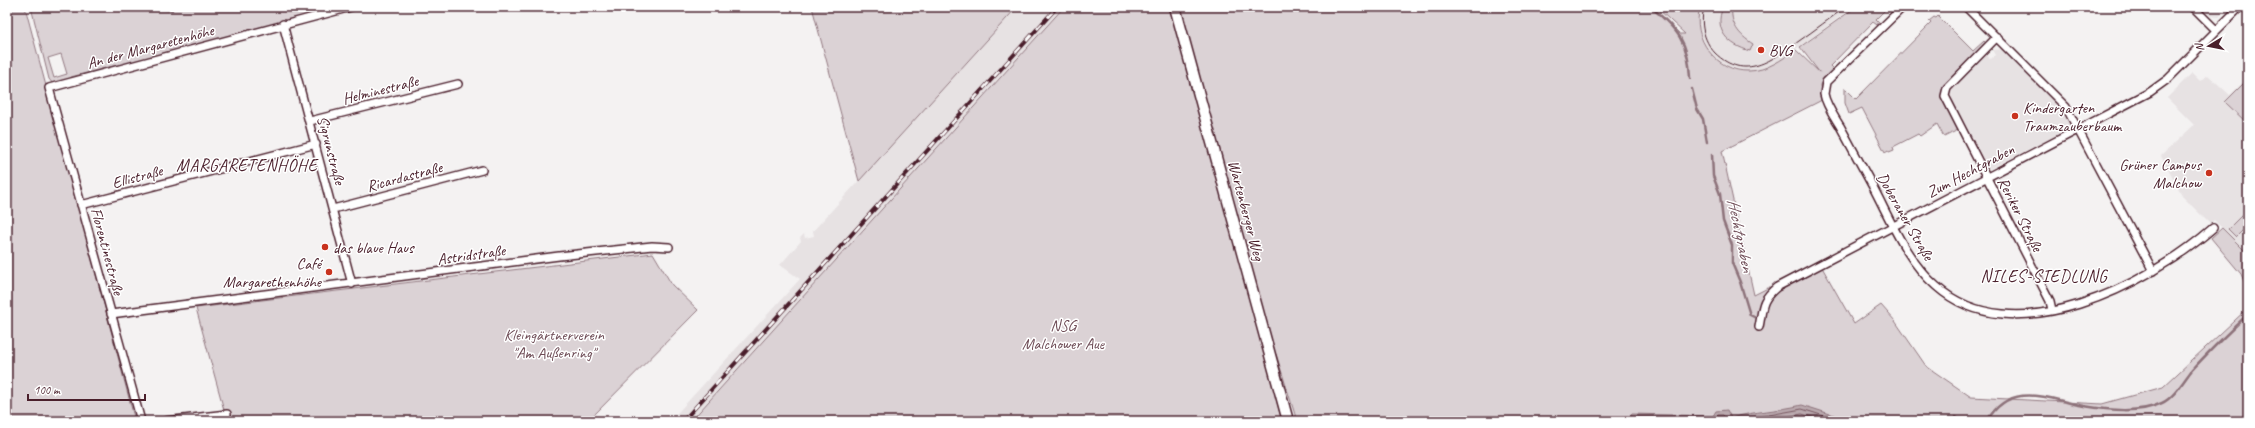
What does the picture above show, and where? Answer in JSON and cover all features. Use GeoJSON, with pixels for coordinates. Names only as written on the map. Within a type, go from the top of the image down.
{"type":"FeatureCollection","features":[{"type":"Feature","properties":{"kind":"main road","name":"Wartenberger Weg"},"geometry":{"type":"LineString","coordinates":[[1175,7],[1288,421]]}},
{"type":"Feature","properties":{"kind":"street","name":"An der Margaretenhöhe"},"geometry":{"type":"LineString","coordinates":[[49,88],[351,7]]}},
{"type":"Feature","properties":{"kind":"street","name":"Doberaner Straße"},"geometry":{"type":"LineString","coordinates":[[1903,7],[1826,82],[1824,98],[1894,227],[1916,264],[1936,286],[1955,300],[1977,309],[2001,314],[2027,314],[2052,310],[2099,296],[2153,271],[2182,253],[2213,228]]}},
{"type":"Feature","properties":{"kind":"street"},"geometry":{"type":"LineString","coordinates":[[1966,7],[2063,103],[2153,271]]}},
{"type":"Feature","properties":{"kind":"street"},"geometry":{"type":"LineString","coordinates":[[2193,7],[2216,30]]}},
{"type":"Feature","properties":{"kind":"street","name":"Zum Hechtgraben"},"geometry":{"type":"LineString","coordinates":[[1759,328],[1763,303],[1767,296],[1777,288],[2160,86],[2240,7]]}},
{"type":"Feature","properties":{"kind":"street","name":"Sigrunstraße"},"geometry":{"type":"LineString","coordinates":[[283,24],[310,121],[352,284]]}},
{"type":"Feature","properties":{"kind":"street","name":"Reriker Straße"},"geometry":{"type":"LineString","coordinates":[[1997,36],[1945,91],[1945,96],[2050,301],[2052,310]]}},
{"type":"Feature","properties":{"kind":"street","name":"Helminestraße"},"geometry":{"type":"LineString","coordinates":[[310,121],[458,84]]}},
{"type":"Feature","properties":{"kind":"street","name":"Florentinestraße"},"geometry":{"type":"LineString","coordinates":[[49,88],[140,421]]}},
{"type":"Feature","properties":{"kind":"street","name":"Ellistraße"},"geometry":{"type":"LineString","coordinates":[[81,205],[316,144]]}},
{"type":"Feature","properties":{"kind":"street","name":"Ricardastraße"},"geometry":{"type":"LineString","coordinates":[[333,209],[482,170]]}},
{"type":"Feature","properties":{"kind":"street","name":"Astridstraße"},"geometry":{"type":"LineString","coordinates":[[111,314],[352,284],[564,255],[652,246],[669,247]]}},
{"type":"Feature","properties":{"kind":"street"},"geometry":{"type":"LineString","coordinates":[[166,421],[227,414]]}},
{"type":"Feature","properties":{"kind":"shaded area"},"geometry":{"type":"Polygon","coordinates":[[[1017,7],[1064,7],[691,421],[670,421],[800,279],[780,265],[801,241],[800,238],[804,234],[805,238],[814,236],[813,231],[1017,7]]]}},
{"type":"Feature","properties":{"kind":"shaded area"},"geometry":{"type":"Polygon","coordinates":[[[1700,7],[1853,7],[1777,63],[1758,70],[1748,71],[1728,66],[1719,61],[1707,50],[1698,25],[1700,7]]]}},
{"type":"Feature","properties":{"kind":"shaded area"},"geometry":{"type":"Polygon","coordinates":[[[2202,7],[2229,7],[2219,17],[2211,16],[2202,7]]]}},
{"type":"Feature","properties":{"kind":"shaded area","name":"Kindergarten Traumzauberbaum"},"geometry":{"type":"Polygon","coordinates":[[[2005,49],[2064,108],[2073,127],[1989,169],[1952,100],[1951,93],[1953,89],[1986,55],[1991,59],[1995,55],[1992,50],[2005,49]]]}},
{"type":"Feature","properties":{"kind":"shaded area","name":"Grüner Campus Malchow"},"geometry":{"type":"Polygon","coordinates":[[[2192,73],[2200,81],[2208,75],[2230,95],[2248,78],[2248,254],[2214,220],[2210,224],[2182,196],[2161,156],[2194,125],[2167,98],[2192,73]]]}},
{"type":"Feature","properties":{"kind":"green space"},"geometry":{"type":"Polygon","coordinates":[[[7,7],[25,7],[135,421],[7,421],[7,7]]]}},
{"type":"Feature","properties":{"kind":"green space"},"geometry":{"type":"Polygon","coordinates":[[[31,7],[337,7],[128,65],[117,65],[71,77],[69,80],[53,84],[49,79],[31,7]],[[61,54],[48,58],[54,78],[67,74],[61,54]]]}},
{"type":"Feature","properties":{"kind":"green space"},"geometry":{"type":"Polygon","coordinates":[[[812,7],[1017,7],[859,181],[812,7]]]}},
{"type":"Feature","properties":{"kind":"green space","name":"NSG Malchower Aue"},"geometry":{"type":"Polygon","coordinates":[[[1064,7],[1651,7],[1680,34],[1685,34],[1656,7],[1667,7],[1672,12],[1677,7],[1700,7],[1698,19],[1699,30],[1703,41],[1709,51],[1726,66],[1737,70],[1749,71],[1762,69],[1774,64],[1796,50],[1820,73],[1800,47],[1856,7],[1888,7],[1876,19],[1879,22],[1877,25],[1873,22],[1830,66],[1833,69],[1825,78],[1824,77],[1820,85],[1822,100],[1722,151],[1754,295],[1819,262],[1854,324],[1881,305],[1895,321],[1926,366],[1971,397],[2102,404],[2163,387],[2248,308],[2248,421],[1297,421],[1276,354],[1265,357],[1282,421],[691,421],[1064,7]]]}},
{"type":"Feature","properties":{"kind":"green space"},"geometry":{"type":"Polygon","coordinates":[[[1723,7],[1732,7],[1732,19],[1736,28],[1753,44],[1750,51],[1736,45],[1725,36],[1720,23],[1720,16],[1723,7]]]}},
{"type":"Feature","properties":{"kind":"green space"},"geometry":{"type":"Polygon","coordinates":[[[1938,16],[1973,51],[1984,41],[1986,43],[1943,86],[1942,97],[1958,130],[1944,137],[1937,124],[1920,136],[1918,134],[1893,147],[1894,150],[1889,152],[1888,150],[1885,152],[1862,108],[1849,114],[1845,103],[1845,88],[1856,99],[1931,23],[1929,21],[1938,16]]]}},
{"type":"Feature","properties":{"kind":"green space"},"geometry":{"type":"Polygon","coordinates":[[[2244,83],[2248,87],[2248,124],[2225,102],[2244,83]]]}},
{"type":"Feature","properties":{"kind":"green space"},"geometry":{"type":"Polygon","coordinates":[[[2245,212],[2248,216],[2248,225],[2236,237],[2228,229],[2245,212]]]}},
{"type":"Feature","properties":{"kind":"green space"},"geometry":{"type":"Polygon","coordinates":[[[2222,228],[2248,254],[2248,291],[2241,274],[2211,238],[2222,228]]]}},
{"type":"Feature","properties":{"kind":"green space","name":"Kleingärtnerverein \"Am Außenring\""},"geometry":{"type":"Polygon","coordinates":[[[653,253],[672,285],[698,310],[588,421],[227,421],[196,308],[653,253]]]}},
{"type":"Feature","properties":{"kind":"water"},"geometry":{"type":"Polygon","coordinates":[[[1802,405],[1852,421],[1623,421],[1631,418],[1631,414],[1713,416],[1716,411],[1727,410],[1731,418],[1802,405]]]}},
{"type":"Feature","properties":{"kind":"waterway"},"geometry":{"type":"LineString","coordinates":[[153,7],[172,10]]}},
{"type":"Feature","properties":{"kind":"waterway","name":"Hechtgraben"},"geometry":{"type":"LineString","coordinates":[[1651,7],[1668,22],[1680,37],[1687,55],[1690,78]]}},
{"type":"Feature","properties":{"kind":"waterway","name":"Hechtgraben"},"geometry":{"type":"LineString","coordinates":[[1692,89],[1697,109],[1703,119],[1707,142]]}},
{"type":"Feature","properties":{"kind":"waterway","name":"Hechtgraben"},"geometry":{"type":"LineString","coordinates":[[1712,154],[1713,176],[1720,194],[1723,221],[1732,245],[1732,263],[1740,282],[1750,315],[1754,317]]}},
{"type":"Feature","properties":{"kind":"waterway"},"geometry":{"type":"LineString","coordinates":[[1987,421],[1997,408],[2007,400],[2019,396],[2044,397],[2084,406],[2113,410],[2143,409],[2162,403],[2175,393],[2192,370],[2248,314]]}},
{"type":"Feature","properties":{"kind":"waterway","name":"Zum Hechtgraben"},"geometry":{"type":"LineString","coordinates":[[1956,417],[1961,421]]}},
{"type":"Feature","properties":{"kind":"tram line"},"geometry":{"type":"LineString","coordinates":[[1704,7],[1702,19],[1705,37],[1711,48],[1726,62],[1737,66],[1748,67],[1758,65],[1779,55],[1846,7]]}},
{"type":"Feature","properties":{"kind":"railway"},"geometry":{"type":"LineString","coordinates":[[683,421],[1057,7]]}},
{"type":"Feature","properties":{"kind":"place","name":"BVG"},"geometry":{"type":"Point","coordinates":[1761,50]}},
{"type":"Feature","properties":{"kind":"place","name":"Kindergarten Traumzauberbaum"},"geometry":{"type":"Point","coordinates":[2015,116]}},
{"type":"Feature","properties":{"kind":"place","name":"Grüner Campus Malchow"},"geometry":{"type":"Point","coordinates":[2209,173]}},
{"type":"Feature","properties":{"kind":"place","name":"das blaue Haus"},"geometry":{"type":"Point","coordinates":[325,247]}},
{"type":"Feature","properties":{"kind":"place","name":"Café Margarethenhöhe"},"geometry":{"type":"Point","coordinates":[329,272]}},
{"type":"Feature","properties":{"kind":"district","name":"MARGARETENHÖHE"},"geometry":{"type":"Point","coordinates":[247,165]}},
{"type":"Feature","properties":{"kind":"district","name":"NILES-SIEDLUNG"},"geometry":{"type":"Point","coordinates":[2044,276]}}]}
